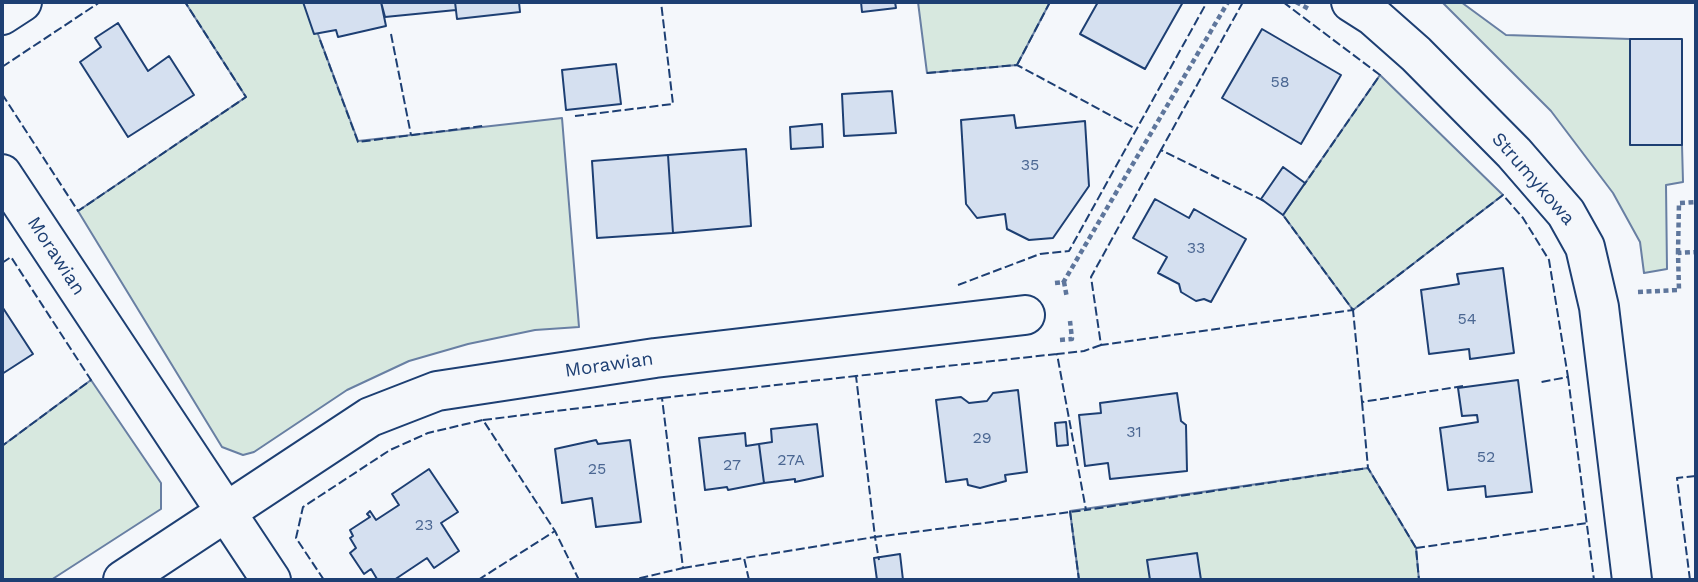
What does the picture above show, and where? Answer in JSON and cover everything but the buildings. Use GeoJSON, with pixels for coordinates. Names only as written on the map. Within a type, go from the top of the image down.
{"type":"FeatureCollection","features":[{"type":"Feature","properties":{"kind":"street"},"geometry":{"type":"LineString","coordinates":[[2,15],[22,2]]}},
{"type":"Feature","properties":{"kind":"street","name":"Strumykowa"},"geometry":{"type":"LineString","coordinates":[[1336,9],[1373,16],[1408,47],[1514,153],[1566,213],[1585,247],[1599,307],[1632,580]]}},
{"type":"Feature","properties":{"kind":"street","name":"Morawian"},"geometry":{"type":"LineString","coordinates":[[2,174],[271,580]]}},
{"type":"Feature","properties":{"kind":"street","name":"Morawian"},"geometry":{"type":"LineString","coordinates":[[123,580],[370,417],[437,391],[655,358],[1025,314]]}},
{"type":"Feature","properties":{"kind":"path"},"geometry":{"type":"LineString","coordinates":[[1025,314],[1064,282],[1228,2]]}},
{"type":"Feature","properties":{"kind":"path"},"geometry":{"type":"LineString","coordinates":[[1296,2],[1336,9]]}},
{"type":"Feature","properties":{"kind":"path"},"geometry":{"type":"LineString","coordinates":[[1642,291],[1679,290],[1679,203],[1696,202]]}},
{"type":"Feature","properties":{"kind":"path"},"geometry":{"type":"LineString","coordinates":[[1678,253],[1696,252]]}},
{"type":"Feature","properties":{"kind":"shaded area"},"geometry":{"type":"Polygon","coordinates":[[[185,2],[306,2],[358,141],[562,118],[579,327],[535,330],[468,344],[409,361],[347,390],[254,452],[243,455],[222,447],[78,211],[246,97],[185,2]]]}},
{"type":"Feature","properties":{"kind":"shaded area"},"geometry":{"type":"Polygon","coordinates":[[[918,2],[1050,2],[1017,65],[927,73],[918,2]]]}},
{"type":"Feature","properties":{"kind":"shaded area"},"geometry":{"type":"Polygon","coordinates":[[[1442,2],[1461,2],[1506,35],[1630,39],[1630,144],[1682,145],[1683,182],[1666,185],[1667,269],[1644,273],[1640,242],[1613,193],[1551,111],[1442,2]]]}},
{"type":"Feature","properties":{"kind":"shaded area"},"geometry":{"type":"Polygon","coordinates":[[[1380,75],[1503,195],[1353,310],[1283,215],[1380,75]]]}},
{"type":"Feature","properties":{"kind":"shaded area"},"geometry":{"type":"Polygon","coordinates":[[[91,380],[161,483],[161,509],[51,580],[2,580],[2,446],[91,380]]]}},
{"type":"Feature","properties":{"kind":"shaded area"},"geometry":{"type":"Polygon","coordinates":[[[1368,468],[1416,548],[1419,580],[1079,580],[1070,511],[1368,468]]]}},
{"type":"Feature","properties":{"kind":"fence"},"geometry":{"type":"LineString","coordinates":[[2,67],[100,2]]}},
{"type":"Feature","properties":{"kind":"fence"},"geometry":{"type":"LineString","coordinates":[[2,94],[78,211],[246,97],[185,2]]}},
{"type":"Feature","properties":{"kind":"fence"},"geometry":{"type":"LineString","coordinates":[[575,116],[673,104],[661,2]]}},
{"type":"Feature","properties":{"kind":"fence"},"geometry":{"type":"LineString","coordinates":[[1017,65],[1050,2]]}},
{"type":"Feature","properties":{"kind":"fence"},"geometry":{"type":"LineString","coordinates":[[958,285],[1040,254],[1069,251],[1207,2]]}},
{"type":"Feature","properties":{"kind":"fence"},"geometry":{"type":"LineString","coordinates":[[1243,2],[1161,150],[1264,201]]}},
{"type":"Feature","properties":{"kind":"fence"},"geometry":{"type":"LineString","coordinates":[[1283,2],[1380,75],[1304,185]]}},
{"type":"Feature","properties":{"kind":"fence"},"geometry":{"type":"LineString","coordinates":[[391,34],[411,135]]}},
{"type":"Feature","properties":{"kind":"fence"},"geometry":{"type":"LineString","coordinates":[[320,40],[358,142],[483,126]]}},
{"type":"Feature","properties":{"kind":"fence"},"geometry":{"type":"LineString","coordinates":[[927,73],[1017,65],[1136,129]]}},
{"type":"Feature","properties":{"kind":"fence"},"geometry":{"type":"LineString","coordinates":[[1161,150],[1091,277],[1101,345],[1353,310],[1283,215]]}},
{"type":"Feature","properties":{"kind":"fence"},"geometry":{"type":"LineString","coordinates":[[1463,386],[1362,402],[1353,310],[1503,195],[1523,218],[1549,260],[1568,377],[1541,382]]}},
{"type":"Feature","properties":{"kind":"fence"},"geometry":{"type":"LineString","coordinates":[[2,263],[11,257],[91,380],[2,446]]}},
{"type":"Feature","properties":{"kind":"fence"},"geometry":{"type":"LineString","coordinates":[[1101,345],[1084,351],[1057,354],[1086,510],[1368,468]]}},
{"type":"Feature","properties":{"kind":"fence"},"geometry":{"type":"LineString","coordinates":[[1057,354],[856,376],[875,537],[1086,510]]}},
{"type":"Feature","properties":{"kind":"fence"},"geometry":{"type":"LineString","coordinates":[[662,398],[856,376]]}},
{"type":"Feature","properties":{"kind":"fence"},"geometry":{"type":"LineString","coordinates":[[1568,377],[1594,580]]}},
{"type":"Feature","properties":{"kind":"fence"},"geometry":{"type":"LineString","coordinates":[[483,420],[662,398],[683,568],[632,580]]}},
{"type":"Feature","properties":{"kind":"fence"},"geometry":{"type":"LineString","coordinates":[[1362,402],[1368,468],[1416,548],[1419,580]]}},
{"type":"Feature","properties":{"kind":"fence"},"geometry":{"type":"LineString","coordinates":[[324,580],[296,538],[303,507],[390,450],[428,433],[483,420],[555,531]]}},
{"type":"Feature","properties":{"kind":"fence"},"geometry":{"type":"LineString","coordinates":[[1690,580],[1677,478],[1696,476]]}},
{"type":"Feature","properties":{"kind":"fence"},"geometry":{"type":"LineString","coordinates":[[1070,511],[1079,580]]}},
{"type":"Feature","properties":{"kind":"fence"},"geometry":{"type":"LineString","coordinates":[[1416,548],[1587,523]]}},
{"type":"Feature","properties":{"kind":"fence"},"geometry":{"type":"LineString","coordinates":[[478,580],[555,531],[579,580]]}},
{"type":"Feature","properties":{"kind":"fence"},"geometry":{"type":"LineString","coordinates":[[749,580],[744,558],[875,537],[879,560]]}},
{"type":"Feature","properties":{"kind":"fence"},"geometry":{"type":"LineString","coordinates":[[683,568],[744,558]]}}]}
